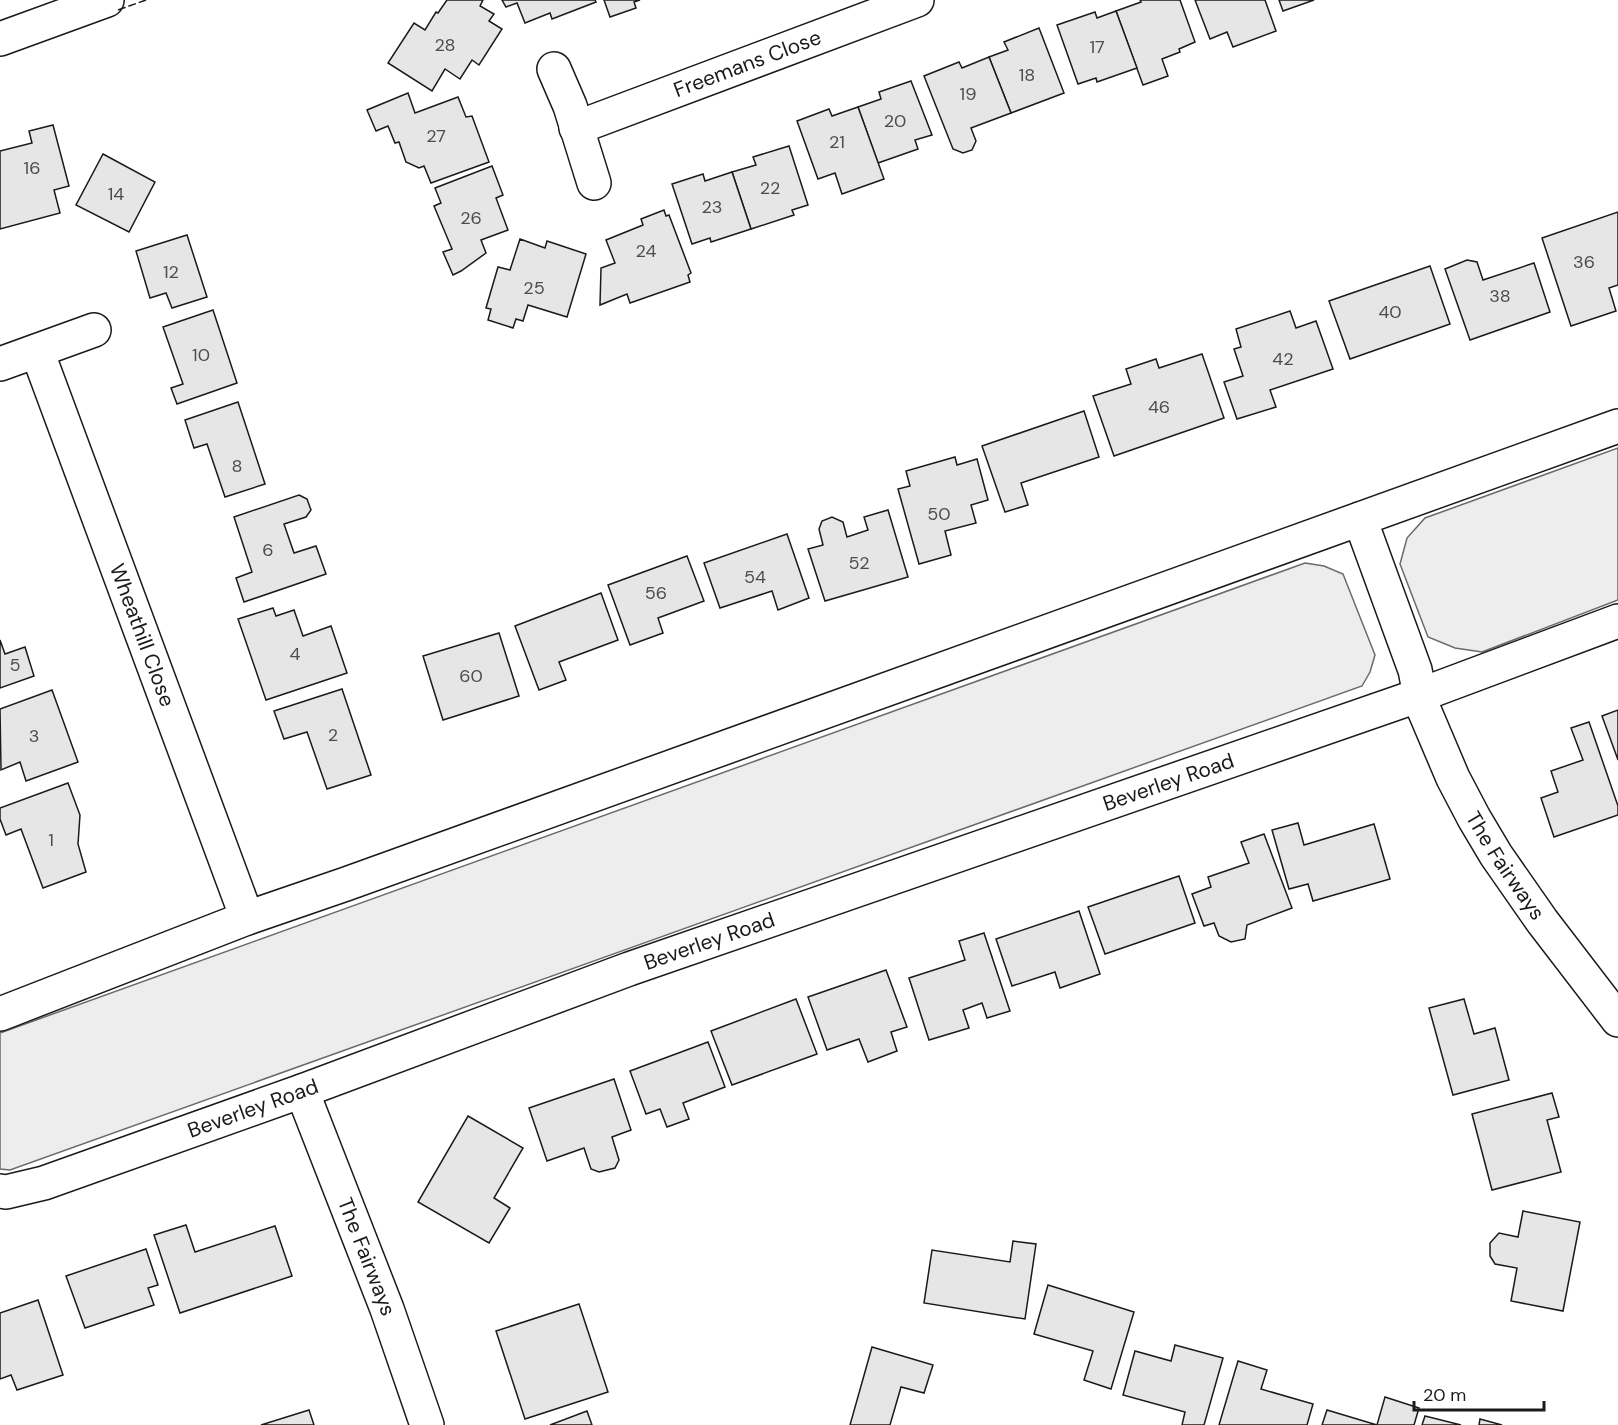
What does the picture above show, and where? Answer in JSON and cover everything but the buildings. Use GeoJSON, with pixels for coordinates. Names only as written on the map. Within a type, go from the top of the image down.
{"type":"FeatureCollection","features":[{"type":"Feature","properties":{"kind":"street"},"geometry":{"type":"LineString","coordinates":[[0,39],[107,0]]}},
{"type":"Feature","properties":{"kind":"street","name":"Freemans Close"},"geometry":{"type":"LineString","coordinates":[[576,128],[917,0]]}},
{"type":"Feature","properties":{"kind":"street"},"geometry":{"type":"LineString","coordinates":[[554,69],[570,106],[594,183]]}},
{"type":"Feature","properties":{"kind":"street"},"geometry":{"type":"LineString","coordinates":[[0,364],[94,330]]}},
{"type":"Feature","properties":{"kind":"street","name":"Wheathill Close"},"geometry":{"type":"LineString","coordinates":[[37,351],[247,918]]}},
{"type":"Feature","properties":{"kind":"street"},"geometry":{"type":"LineString","coordinates":[[0,1014],[247,918],[1618,426]]}},
{"type":"Feature","properties":{"kind":"street"},"geometry":{"type":"LineString","coordinates":[[1360,519],[1415,670],[1420,695]]}},
{"type":"Feature","properties":{"kind":"street","name":"Beverley Road"},"geometry":{"type":"LineString","coordinates":[[0,1191],[6,1192],[44,1183],[302,1091],[629,969],[1420,695],[1618,621]]}},
{"type":"Feature","properties":{"kind":"street","name":"The Fairways"},"geometry":{"type":"LineString","coordinates":[[1420,695],[1422,705],[1453,778],[1496,855],[1542,921],[1618,1020]]}},
{"type":"Feature","properties":{"kind":"street","name":"The Fairways"},"geometry":{"type":"LineString","coordinates":[[302,1091],[387,1309],[427,1425]]}},
{"type":"Feature","properties":{"kind":"shaded area"},"geometry":{"type":"Polygon","coordinates":[[[1618,448],[1618,600],[1482,652],[1455,648],[1428,637],[1400,564],[1407,538],[1425,518],[1618,448]]]}},
{"type":"Feature","properties":{"kind":"shaded area"},"geometry":{"type":"Polygon","coordinates":[[[1305,563],[1324,566],[1343,574],[1375,655],[1370,672],[1362,686],[10,1170],[0,1169],[0,1033],[1305,563]]]}},
{"type":"Feature","properties":{"kind":"fence"},"geometry":{"type":"LineString","coordinates":[[118,10],[146,0]]}}]}
